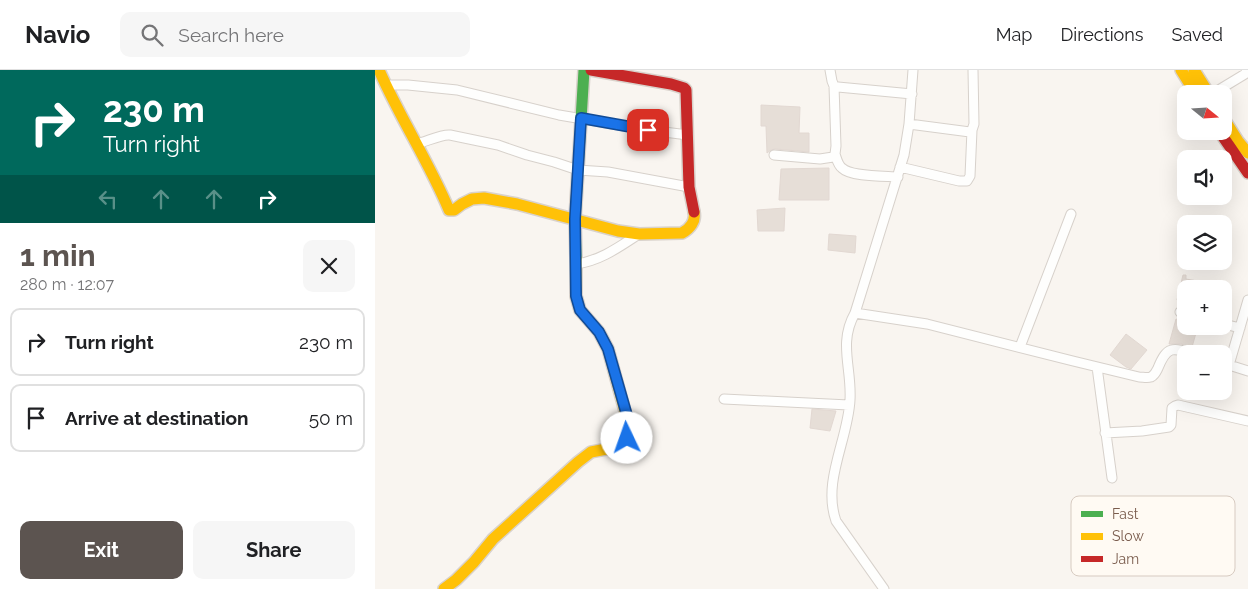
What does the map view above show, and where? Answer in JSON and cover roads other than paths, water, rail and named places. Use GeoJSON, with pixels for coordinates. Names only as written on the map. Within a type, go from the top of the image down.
{"type":"FeatureCollection","features":[{"type":"Feature","properties":{"kind":"street"},"geometry":{"type":"LineString","coordinates":[[379,70],[442,192],[449,210],[454,210],[472,199],[484,198],[503,200],[618,231],[639,234],[682,233],[693,224],[695,217],[689,187],[686,90],[671,84],[591,70]]}},
{"type":"Feature","properties":{"kind":"street"},"geometry":{"type":"LineString","coordinates":[[444,589],[468,568],[493,539],[587,455],[597,450],[617,447],[623,444],[629,432],[628,419],[608,349],[599,332],[580,310],[576,296],[575,219],[585,70]]}},
{"type":"Feature","properties":{"kind":"street"},"geometry":{"type":"LineString","coordinates":[[831,70],[834,86],[835,154],[838,163],[846,171],[863,175],[898,177]]}},
{"type":"Feature","properties":{"kind":"street"},"geometry":{"type":"LineString","coordinates":[[884,589],[838,524],[833,513],[832,496],[834,475],[849,406],[850,388],[846,334],[855,313],[898,177],[909,124],[913,70]]}},
{"type":"Feature","properties":{"kind":"street"},"geometry":{"type":"LineString","coordinates":[[900,166],[959,181],[967,181],[970,176],[972,130],[974,124],[973,70]]}},
{"type":"Feature","properties":{"kind":"street"},"geometry":{"type":"LineString","coordinates":[[1181,70],[1190,85]]}},
{"type":"Feature","properties":{"kind":"street"},"geometry":{"type":"LineString","coordinates":[[1194,70],[1204,85]]}},
{"type":"Feature","properties":{"kind":"street"},"geometry":{"type":"LineString","coordinates":[[1226,85],[1245,74],[1247,70]]}},
{"type":"Feature","properties":{"kind":"street"},"geometry":{"type":"LineString","coordinates":[[386,85],[408,85],[457,90],[559,115],[688,135]]}},
{"type":"Feature","properties":{"kind":"street"},"geometry":{"type":"LineString","coordinates":[[834,86],[912,94]]}},
{"type":"Feature","properties":{"kind":"street"},"geometry":{"type":"LineString","coordinates":[[909,124],[970,132],[972,130]]}},
{"type":"Feature","properties":{"kind":"street"},"geometry":{"type":"LineString","coordinates":[[1233,133],[1248,153]]}},
{"type":"Feature","properties":{"kind":"street"},"geometry":{"type":"LineString","coordinates":[[417,144],[446,134],[498,145],[578,170],[608,172],[689,187]]}},
{"type":"Feature","properties":{"kind":"street"},"geometry":{"type":"LineString","coordinates":[[1225,140],[1248,173]]}},
{"type":"Feature","properties":{"kind":"street"},"geometry":{"type":"LineString","coordinates":[[774,155],[820,159],[833,157],[835,154]]}},
{"type":"Feature","properties":{"kind":"street"},"geometry":{"type":"LineString","coordinates":[[1020,347],[1071,214]]}},
{"type":"Feature","properties":{"kind":"street"},"geometry":{"type":"LineString","coordinates":[[576,264],[605,256],[639,234]]}},
{"type":"Feature","properties":{"kind":"street"},"geometry":{"type":"LineString","coordinates":[[1232,349],[1248,300]]}},
{"type":"Feature","properties":{"kind":"street"},"geometry":{"type":"LineString","coordinates":[[855,313],[927,324],[1139,377],[1149,378],[1154,375],[1163,355],[1168,350],[1177,350]]}},
{"type":"Feature","properties":{"kind":"street"},"geometry":{"type":"LineString","coordinates":[[1232,326],[1240,328]]}},
{"type":"Feature","properties":{"kind":"street"},"geometry":{"type":"LineString","coordinates":[[1232,366],[1248,371]]}},
{"type":"Feature","properties":{"kind":"street"},"geometry":{"type":"LineString","coordinates":[[1097,367],[1112,478]]}},
{"type":"Feature","properties":{"kind":"street"},"geometry":{"type":"LineString","coordinates":[[724,399],[849,406]]}},
{"type":"Feature","properties":{"kind":"street"},"geometry":{"type":"LineString","coordinates":[[1105,433],[1169,427],[1171,425],[1172,408],[1178,405],[1248,421]]}}]}
